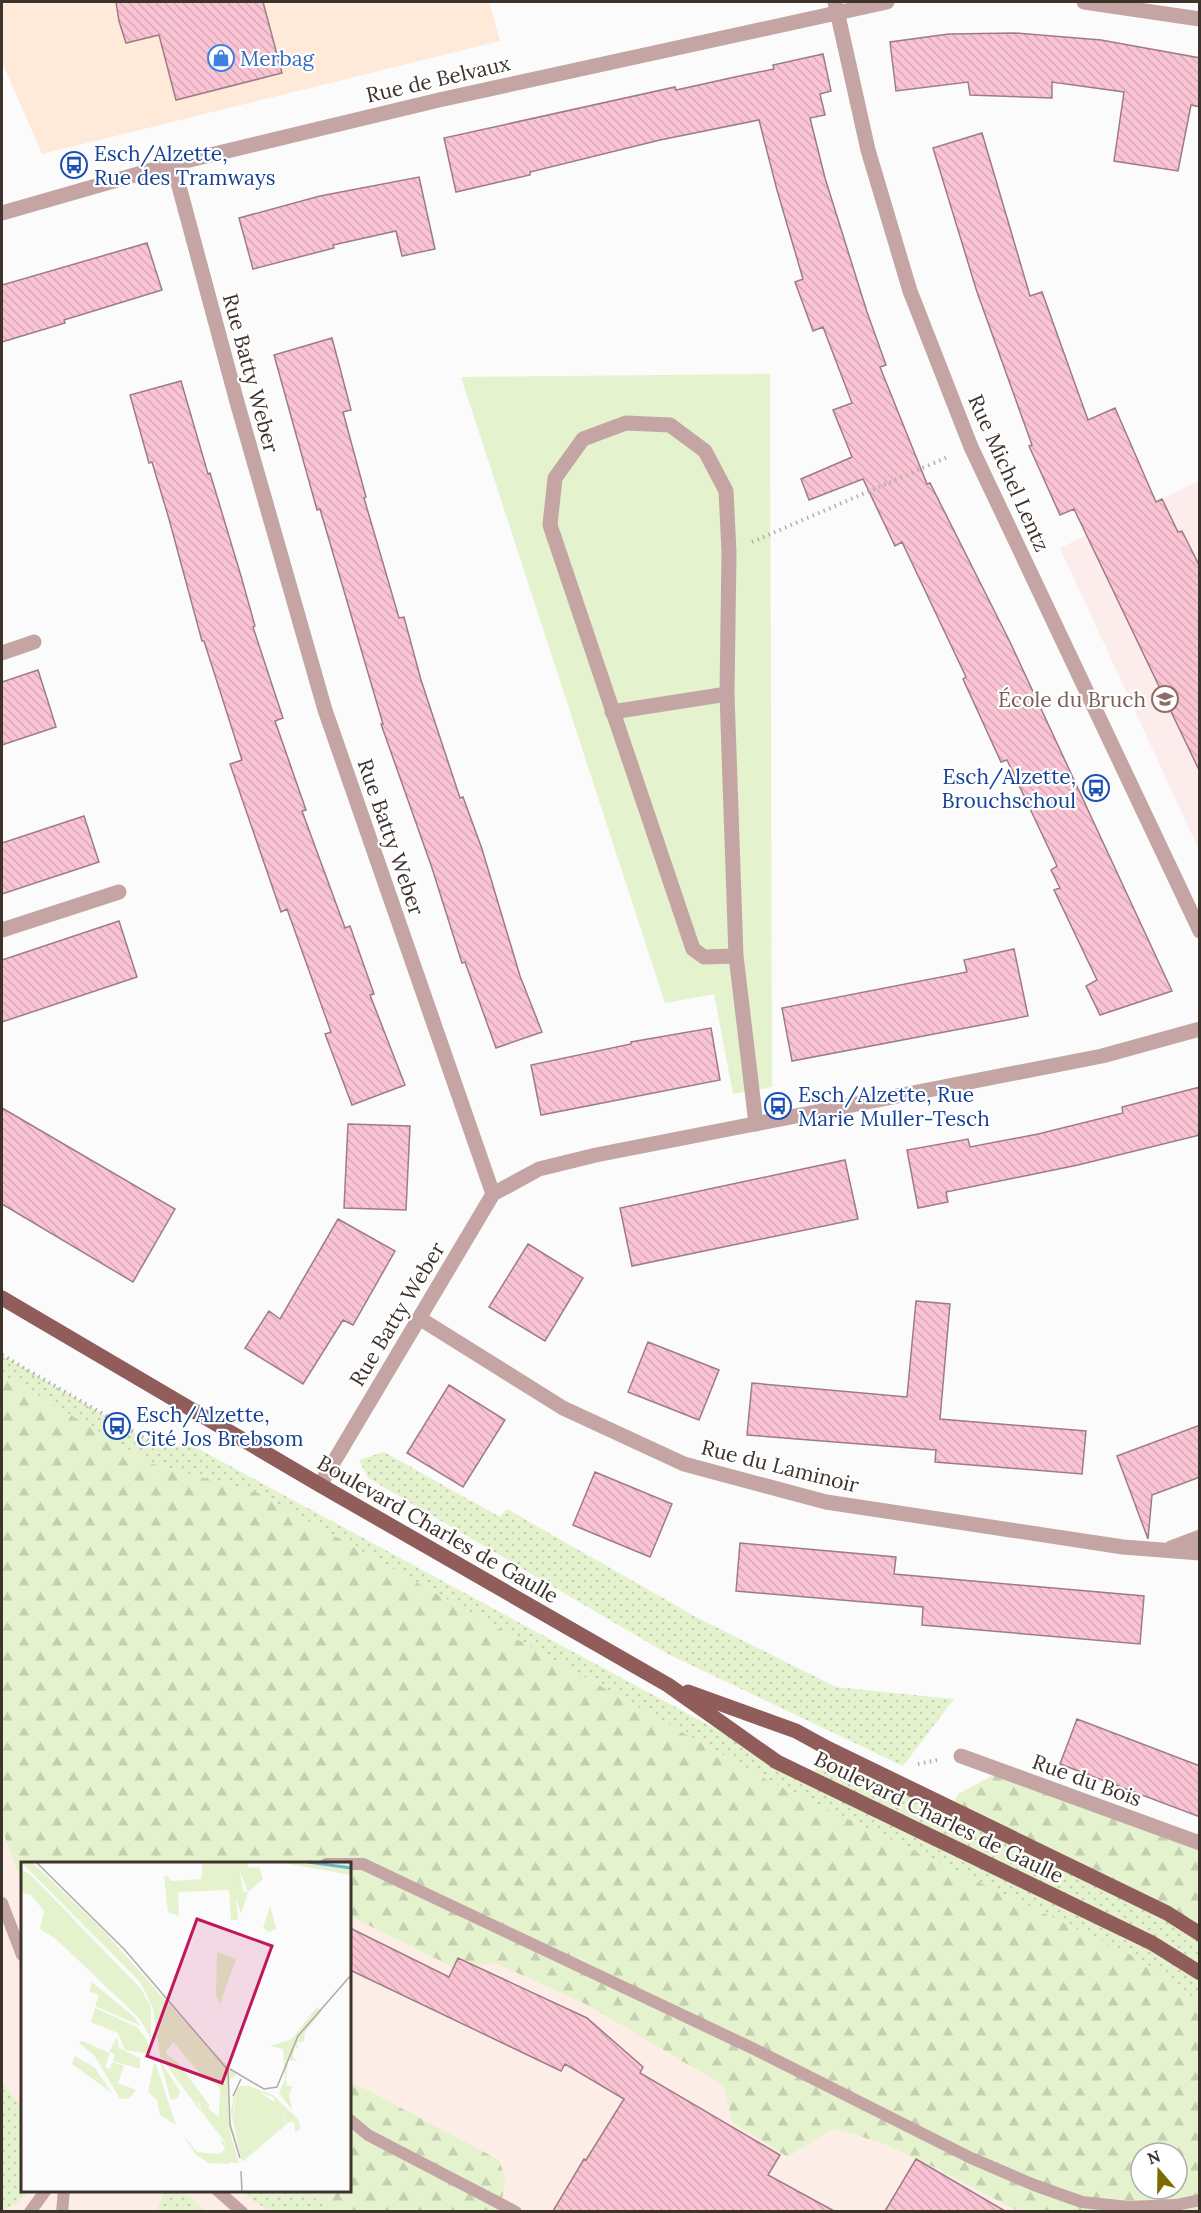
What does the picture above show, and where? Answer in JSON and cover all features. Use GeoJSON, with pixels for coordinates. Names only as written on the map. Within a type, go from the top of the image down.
{"type":"FeatureCollection","features":[{"type":"Feature","properties":{"kind":"main road","name":"Boulevard Charles de Gaulle"},"geometry":{"type":"LineString","coordinates":[[2,1298],[320,1485],[668,1685],[777,1762],[1152,1943],[1200,1973]]}},
{"type":"Feature","properties":{"kind":"main road","name":"Boulevard Charles de Gaulle"},"geometry":{"type":"LineString","coordinates":[[668,1685],[796,1731],[1167,1912],[1200,1934]]}},
{"type":"Feature","properties":{"kind":"street","name":"Rue de Belvaux"},"geometry":{"type":"LineString","coordinates":[[2,213],[173,164],[439,100],[836,6],[886,2]]}},
{"type":"Feature","properties":{"kind":"street"},"geometry":{"type":"LineString","coordinates":[[1084,2],[1200,19]]}},
{"type":"Feature","properties":{"kind":"street","name":"Rue Michel Lentz"},"geometry":{"type":"LineString","coordinates":[[836,6],[868,150],[910,291],[971,447],[1200,931]]}},
{"type":"Feature","properties":{"kind":"street","name":"Rue Batty Weber"},"geometry":{"type":"LineString","coordinates":[[173,164],[237,402],[325,710],[493,1194],[320,1485]]}},
{"type":"Feature","properties":{"kind":"street"},"geometry":{"type":"LineString","coordinates":[[736,956],[704,957],[693,949],[550,525],[555,478],[583,439],[626,423],[670,425],[705,451],[726,491],[729,552],[727,694],[736,956],[756,1124]]}},
{"type":"Feature","properties":{"kind":"street"},"geometry":{"type":"LineString","coordinates":[[2,652],[34,642]]}},
{"type":"Feature","properties":{"kind":"street"},"geometry":{"type":"LineString","coordinates":[[612,712],[727,694]]}},
{"type":"Feature","properties":{"kind":"street"},"geometry":{"type":"LineString","coordinates":[[2,930],[119,891]]}},
{"type":"Feature","properties":{"kind":"street"},"geometry":{"type":"LineString","coordinates":[[493,1194],[539,1169],[596,1155],[1102,1056],[1200,1029]]}},
{"type":"Feature","properties":{"kind":"street","name":"Rue du Laminoir"},"geometry":{"type":"LineString","coordinates":[[419,1318],[563,1408],[684,1464],[826,1502],[1123,1547],[1200,1553]]}},
{"type":"Feature","properties":{"kind":"street","name":"Rue du Laminoir"},"geometry":{"type":"LineString","coordinates":[[1165,1550],[1200,1538]]}},
{"type":"Feature","properties":{"kind":"street","name":"Rue du Bois"},"geometry":{"type":"LineString","coordinates":[[961,1756],[1200,1843]]}},
{"type":"Feature","properties":{"kind":"lane"},"geometry":{"type":"LineString","coordinates":[[351,1864],[363,1864],[752,2048],[971,2158],[1034,2185],[1082,2202],[1128,2207],[1176,2205],[1200,2200]]}},
{"type":"Feature","properties":{"kind":"lane"},"geometry":{"type":"LineString","coordinates":[[2,1903],[21,1952]]}},
{"type":"Feature","properties":{"kind":"lane"},"geometry":{"type":"LineString","coordinates":[[351,2121],[368,2135],[516,2211]]}},
{"type":"Feature","properties":{"kind":"lane"},"geometry":{"type":"LineString","coordinates":[[30,2211],[44,2192]]}},
{"type":"Feature","properties":{"kind":"lane"},"geometry":{"type":"LineString","coordinates":[[62,2211],[64,2192]]}},
{"type":"Feature","properties":{"kind":"lane"},"geometry":{"type":"LineString","coordinates":[[219,2192],[242,2211]]}},
{"type":"Feature","properties":{"kind":"path"},"geometry":{"type":"LineString","coordinates":[[729,552],[971,447]]}},
{"type":"Feature","properties":{"kind":"path"},"geometry":{"type":"LineString","coordinates":[[2,1355],[156,1444]]}},
{"type":"Feature","properties":{"kind":"shaded area"},"geometry":{"type":"Polygon","coordinates":[[[2,2],[489,2],[500,41],[42,154],[2,62],[2,2]]]}},
{"type":"Feature","properties":{"kind":"shaded area","name":"École du Bruch"},"geometry":{"type":"Polygon","coordinates":[[[1199,481],[1199,850],[1060,548],[1199,481]]]}},
{"type":"Feature","properties":{"kind":"shaded area"},"geometry":{"type":"Polygon","coordinates":[[[2,1504],[1199,2132],[1199,2211],[2,2211],[2,1504]]]}},
{"type":"Feature","properties":{"kind":"green space"},"geometry":{"type":"Polygon","coordinates":[[[770,374],[772,1087],[733,1094],[714,994],[665,1003],[461,377],[770,374]]]}},
{"type":"Feature","properties":{"kind":"green space"},"geometry":{"type":"Polygon","coordinates":[[[2,1355],[155,1445],[195,1447],[777,1762],[811,1778],[827,1748],[1199,1934],[1199,2002],[1141,1960],[767,1780],[258,1493],[153,1464],[2,1374],[2,1355]]]}},
{"type":"Feature","properties":{"kind":"green space"},"geometry":{"type":"Polygon","coordinates":[[[2,1374],[153,1464],[258,1493],[767,1780],[1141,1960],[1199,2002],[1199,2211],[1018,2211],[924,2162],[879,2142],[833,2128],[788,2157],[732,2122],[724,2086],[588,2005],[495,1963],[455,1968],[351,1916],[351,1862],[21,1862],[21,1880],[2,1829],[2,1374]]]}},
{"type":"Feature","properties":{"kind":"green space"},"geometry":{"type":"Polygon","coordinates":[[[384,1452],[500,1517],[507,1509],[696,1617],[836,1687],[954,1699],[903,1766],[668,1654],[368,1478],[359,1460],[384,1452]]]}},
{"type":"Feature","properties":{"kind":"green space"},"geometry":{"type":"Polygon","coordinates":[[[1001,1771],[1199,1849],[1199,1934],[951,1808],[958,1794],[1001,1771]]]}},
{"type":"Feature","properties":{"kind":"green space"},"geometry":{"type":"Polygon","coordinates":[[[2,2081],[21,2108],[21,2192],[29,2192],[2,2211],[2,2081]]]}},
{"type":"Feature","properties":{"kind":"green space"},"geometry":{"type":"Polygon","coordinates":[[[351,2082],[499,2160],[506,2180],[501,2202],[516,2211],[338,2211],[303,2192],[351,2192],[351,2082]]]}},
{"type":"Feature","properties":{"kind":"green space"},"geometry":{"type":"Polygon","coordinates":[[[164,2192],[184,2192],[206,2211],[159,2211],[164,2192]]]}},
{"type":"Feature","properties":{"kind":"green space"},"geometry":{"type":"Polygon","coordinates":[[[240,2192],[303,2192],[338,2211],[269,2211],[240,2192]]]}},
{"type":"Feature","properties":{"kind":"building","name":"Merbag"},"geometry":{"type":"Polygon","coordinates":[[[116,2],[263,2],[282,73],[176,100],[159,35],[126,43],[116,2]]]}},
{"type":"Feature","properties":{"kind":"building"},"geometry":{"type":"Polygon","coordinates":[[[1015,33],[1101,40],[1200,58],[1200,107],[1191,105],[1178,171],[1114,161],[1124,92],[1052,82],[1052,98],[970,95],[968,82],[896,91],[890,42],[949,34],[1015,33]]]}},
{"type":"Feature","properties":{"kind":"building"},"geometry":{"type":"Polygon","coordinates":[[[823,54],[831,91],[820,94],[825,115],[810,118],[825,178],[886,365],[880,367],[927,484],[930,483],[1010,642],[1172,991],[1100,1015],[1086,986],[1097,980],[1054,890],[1060,888],[1051,870],[1057,866],[1007,760],[1001,762],[963,679],[966,677],[902,542],[895,546],[863,479],[809,500],[801,479],[852,457],[833,410],[852,403],[823,327],[813,331],[795,282],[803,279],[759,120],[660,140],[530,172],[530,175],[456,192],[444,138],[675,87],[676,90],[774,69],[773,65],[823,54]]]}},
{"type":"Feature","properties":{"kind":"building"},"geometry":{"type":"Polygon","coordinates":[[[982,133],[1030,296],[1042,292],[1088,420],[1115,408],[1156,502],[1162,499],[1178,532],[1182,531],[1200,567],[1200,772],[1074,509],[1060,515],[1029,446],[1032,445],[977,292],[933,148],[982,133]]]}},
{"type":"Feature","properties":{"kind":"building"},"geometry":{"type":"Polygon","coordinates":[[[419,177],[435,249],[402,256],[396,231],[333,245],[334,248],[253,269],[239,218],[320,196],[419,177]]]}},
{"type":"Feature","properties":{"kind":"building"},"geometry":{"type":"Polygon","coordinates":[[[147,243],[162,290],[2,342],[2,285],[147,243]]]}},
{"type":"Feature","properties":{"kind":"building"},"geometry":{"type":"Polygon","coordinates":[[[332,338],[351,410],[343,412],[366,497],[364,498],[399,618],[404,617],[421,680],[460,798],[463,797],[482,849],[520,976],[542,1032],[496,1048],[465,962],[462,963],[432,868],[381,724],[383,724],[320,509],[317,510],[274,355],[332,338]]]}},
{"type":"Feature","properties":{"kind":"building"},"geometry":{"type":"Polygon","coordinates":[[[181,381],[241,576],[255,626],[253,627],[283,718],[275,721],[306,810],[302,811],[345,928],[350,926],[374,994],[370,995],[405,1085],[352,1105],[325,1034],[331,1032],[287,909],[281,912],[230,764],[242,760],[204,641],[202,641],[169,519],[152,462],[149,463],[130,395],[181,381]]]}},
{"type":"Feature","properties":{"kind":"building"},"geometry":{"type":"Polygon","coordinates":[[[38,670],[56,727],[2,745],[2,682],[38,670]]]}},
{"type":"Feature","properties":{"kind":"building"},"geometry":{"type":"Polygon","coordinates":[[[84,816],[99,862],[2,894],[2,843],[84,816]]]}},
{"type":"Feature","properties":{"kind":"building"},"geometry":{"type":"Polygon","coordinates":[[[119,921],[137,977],[2,1022],[2,960],[119,921]]]}},
{"type":"Feature","properties":{"kind":"building"},"geometry":{"type":"Polygon","coordinates":[[[1014,949],[1028,1016],[792,1061],[782,1008],[967,972],[964,960],[1014,949]]]}},
{"type":"Feature","properties":{"kind":"building"},"geometry":{"type":"Polygon","coordinates":[[[711,1028],[720,1080],[541,1115],[531,1065],[631,1044],[631,1042],[711,1028]]]}},
{"type":"Feature","properties":{"kind":"building"},"geometry":{"type":"Polygon","coordinates":[[[1200,1087],[1200,1135],[1078,1165],[946,1192],[948,1202],[918,1208],[907,1150],[968,1139],[970,1147],[1038,1134],[1123,1113],[1122,1107],[1200,1087]]]}},
{"type":"Feature","properties":{"kind":"building"},"geometry":{"type":"Polygon","coordinates":[[[2,1108],[175,1209],[133,1282],[2,1204],[2,1108]]]}},
{"type":"Feature","properties":{"kind":"building"},"geometry":{"type":"Polygon","coordinates":[[[348,1124],[410,1126],[406,1210],[344,1208],[348,1124]]]}},
{"type":"Feature","properties":{"kind":"building"},"geometry":{"type":"Polygon","coordinates":[[[845,1160],[858,1219],[632,1266],[620,1208],[845,1160]]]}},
{"type":"Feature","properties":{"kind":"building"},"geometry":{"type":"Polygon","coordinates":[[[338,1219],[395,1251],[353,1325],[343,1320],[303,1384],[245,1348],[269,1311],[280,1319],[338,1219]]]}},
{"type":"Feature","properties":{"kind":"building"},"geometry":{"type":"Polygon","coordinates":[[[528,1244],[583,1278],[545,1341],[489,1307],[528,1244]]]}},
{"type":"Feature","properties":{"kind":"building"},"geometry":{"type":"Polygon","coordinates":[[[916,1301],[950,1304],[940,1419],[1086,1431],[1082,1474],[935,1462],[936,1450],[747,1435],[752,1383],[907,1397],[916,1301]]]}},
{"type":"Feature","properties":{"kind":"building"},"geometry":{"type":"Polygon","coordinates":[[[648,1342],[719,1370],[699,1420],[628,1392],[648,1342]]]}},
{"type":"Feature","properties":{"kind":"building"},"geometry":{"type":"Polygon","coordinates":[[[449,1385],[505,1420],[463,1487],[407,1453],[449,1385]]]}},
{"type":"Feature","properties":{"kind":"building"},"geometry":{"type":"Polygon","coordinates":[[[1200,1425],[1200,1477],[1152,1495],[1148,1539],[1117,1456],[1200,1425]]]}},
{"type":"Feature","properties":{"kind":"building"},"geometry":{"type":"Polygon","coordinates":[[[595,1472],[672,1504],[650,1557],[573,1525],[595,1472]]]}},
{"type":"Feature","properties":{"kind":"building"},"geometry":{"type":"Polygon","coordinates":[[[740,1543],[896,1557],[894,1574],[1144,1596],[1140,1644],[922,1625],[923,1607],[736,1591],[740,1543]]]}},
{"type":"Feature","properties":{"kind":"building"},"geometry":{"type":"Polygon","coordinates":[[[1077,1719],[1200,1766],[1200,1817],[1060,1764],[1077,1719]]]}},
{"type":"Feature","properties":{"kind":"building"},"geometry":{"type":"Polygon","coordinates":[[[351,1928],[449,1977],[458,1958],[587,2018],[643,2067],[640,2073],[780,2155],[768,2175],[834,2211],[553,2211],[624,2099],[565,2064],[561,2071],[351,1970],[351,1928]]]}},
{"type":"Feature","properties":{"kind":"building"},"geometry":{"type":"Polygon","coordinates":[[[916,2159],[1005,2211],[885,2211],[916,2159]]]}},
{"type":"Feature","properties":{"kind":"place","name":"Merbag"},"geometry":{"type":"Point","coordinates":[221,58]}},
{"type":"Feature","properties":{"kind":"place","name":"Esch/Alzette, Rue des Tramways"},"geometry":{"type":"Point","coordinates":[74,165]}},
{"type":"Feature","properties":{"kind":"place","name":"École du Bruch"},"geometry":{"type":"Point","coordinates":[1165,699]}},
{"type":"Feature","properties":{"kind":"place","name":"Esch/Alzette, Brouchschoul"},"geometry":{"type":"Point","coordinates":[1096,788]}},
{"type":"Feature","properties":{"kind":"place","name":"Esch/Alzette, Rue Marie Muller-Tesch"},"geometry":{"type":"Point","coordinates":[778,1106]}},
{"type":"Feature","properties":{"kind":"place","name":"Esch/Alzette, Cité Jos Brebsom"},"geometry":{"type":"Point","coordinates":[117,1426]}}]}
